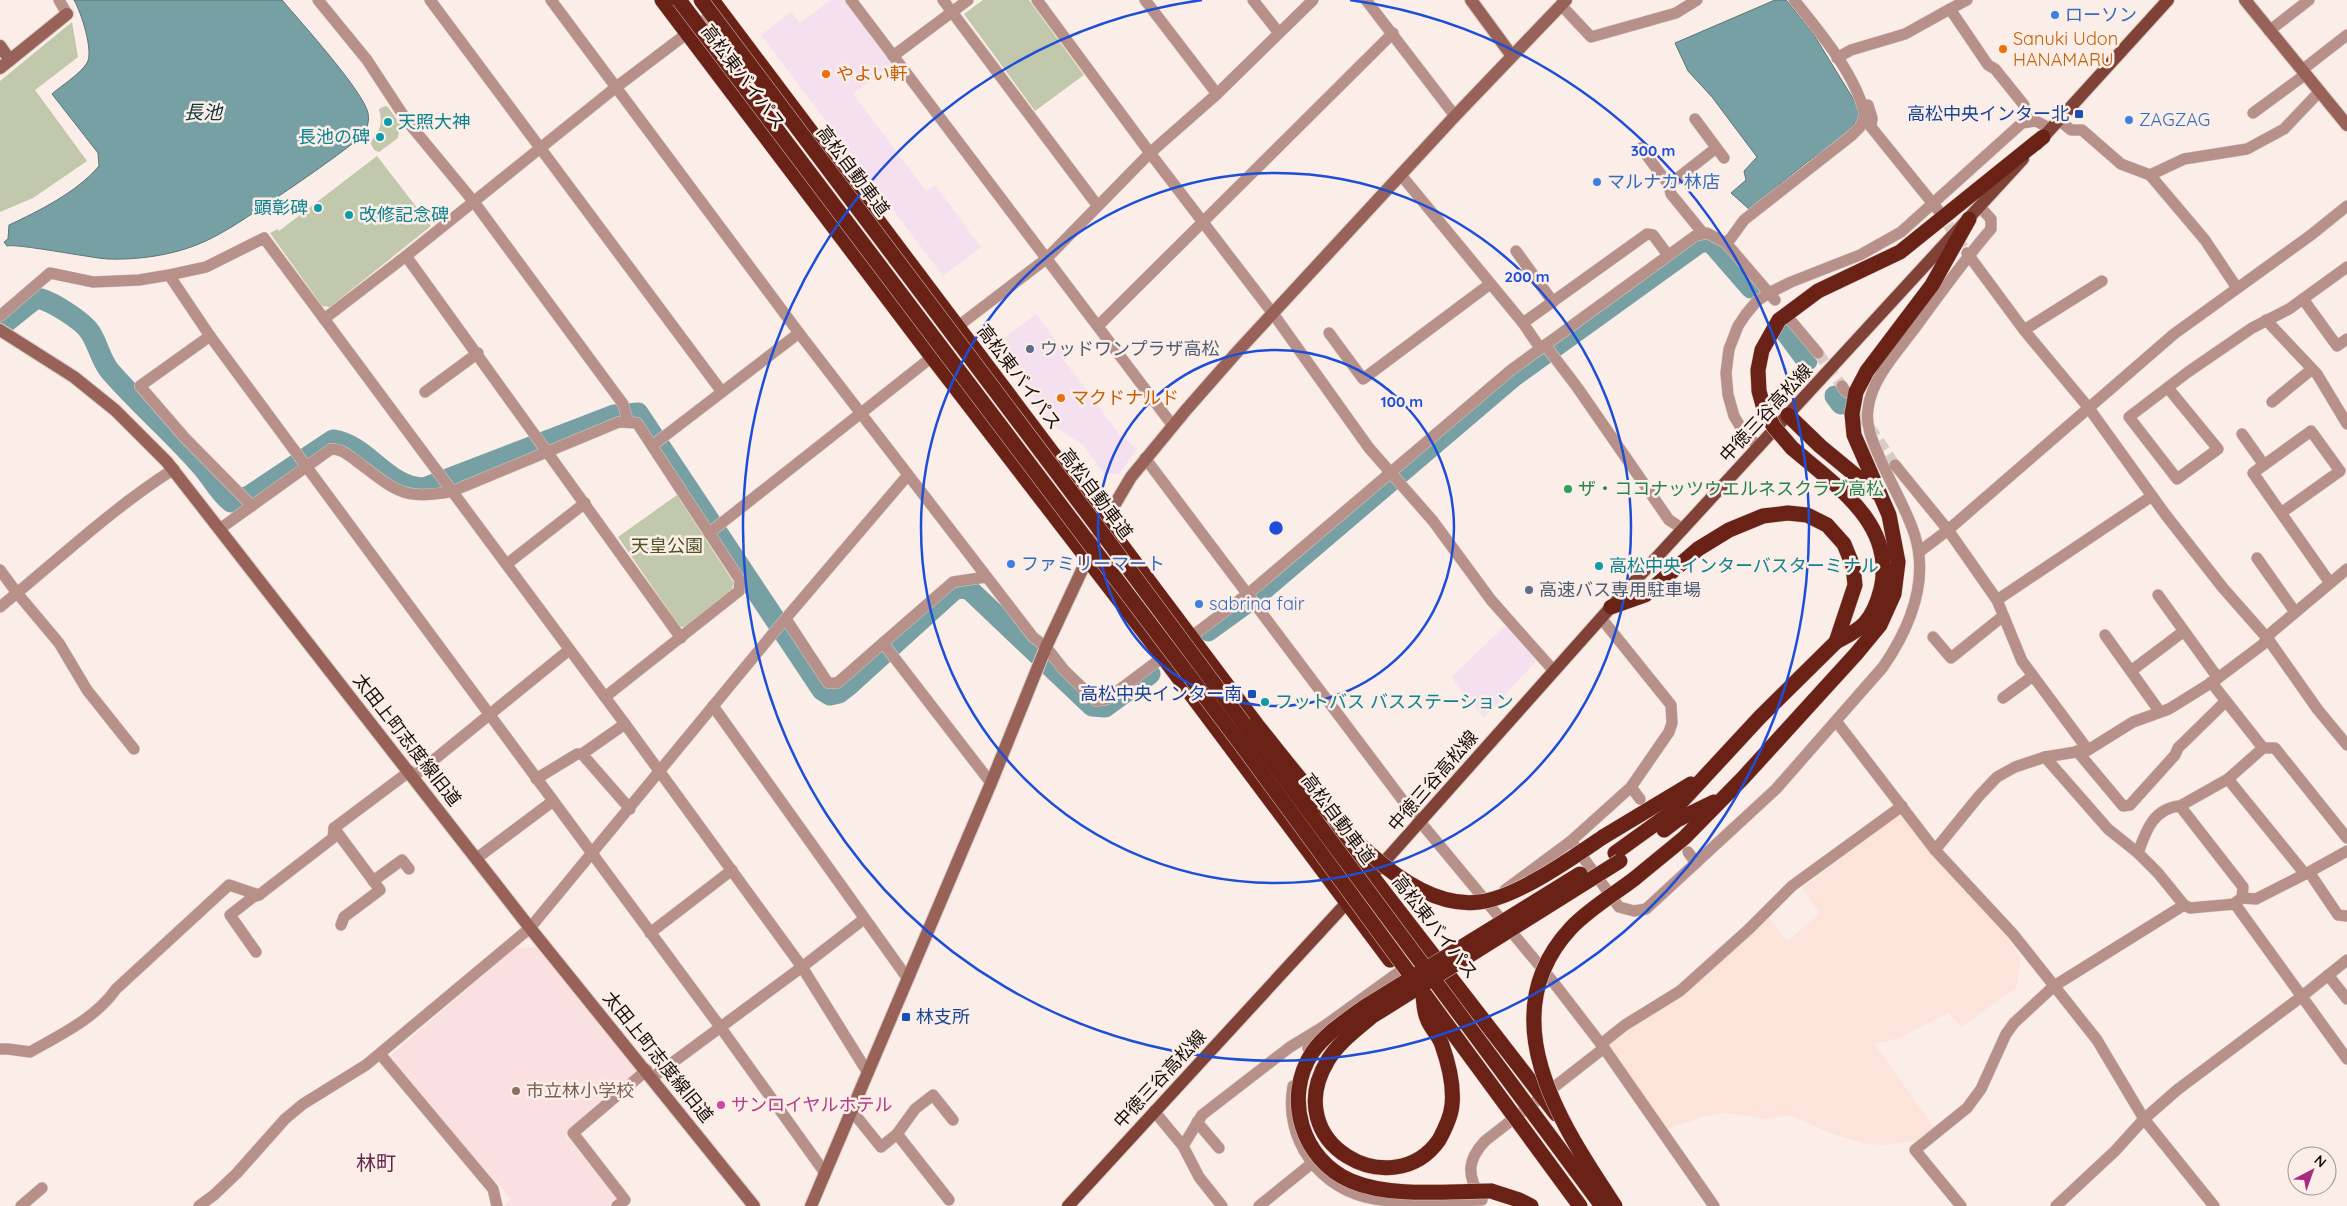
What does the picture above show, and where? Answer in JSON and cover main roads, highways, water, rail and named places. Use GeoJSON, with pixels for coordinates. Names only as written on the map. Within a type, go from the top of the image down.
{"type":"FeatureCollection","features":[{"type":"Feature","properties":{"kind":"highway","name":"高松東バイパス"},"geometry":{"type":"LineString","coordinates":[[662,0],[932,358],[1088,557],[1348,902],[1572,1206]]}},
{"type":"Feature","properties":{"kind":"highway","name":"高松自動車道"},"geometry":{"type":"LineString","coordinates":[[679,0],[1242,746],[1580,1206]]}},
{"type":"Feature","properties":{"kind":"highway","name":"高松自動車道"},"geometry":{"type":"LineString","coordinates":[[701,0],[1151,599],[1602,1206]]}},
{"type":"Feature","properties":{"kind":"highway","name":"高松東バイパス"},"geometry":{"type":"LineString","coordinates":[[716,5],[1371,876],[1543,1096],[1623,1206]]}},
{"type":"Feature","properties":{"kind":"highway"},"geometry":{"type":"LineString","coordinates":[[1531,1206],[1519,1200],[1490,1191],[1421,1192],[1382,1189],[1350,1180],[1322,1161],[1304,1136],[1297,1109],[1300,1080],[1312,1054],[1334,1030],[1362,1008],[1618,857],[1672,812],[1760,717],[1836,642],[1864,624],[1878,602],[1883,581],[1883,558],[1878,537],[1866,517],[1851,499],[1792,448],[1774,427],[1764,409],[1759,391],[1758,370],[1762,350],[1779,320],[1794,307],[1818,291],[1900,252],[2051,128]]}},
{"type":"Feature","properties":{"kind":"highway"},"geometry":{"type":"LineString","coordinates":[[1615,1206],[1584,1158],[1546,1086],[1538,1064],[1534,1014],[1540,982],[1557,946],[1571,928],[1587,913],[1634,879],[1684,838],[1782,736],[1880,625],[1894,594],[1898,562],[1894,536],[1882,498],[1854,435],[1852,414],[1856,392],[1867,371],[1932,285],[1969,219]]}},
{"type":"Feature","properties":{"kind":"highway"},"geometry":{"type":"LineString","coordinates":[[1788,415],[1820,446],[1882,498]]}},
{"type":"Feature","properties":{"kind":"highway"},"geometry":{"type":"LineString","coordinates":[[1606,612],[1645,595],[1698,549],[1729,530],[1763,516],[1788,513],[1807,515],[1827,525],[1844,544],[1852,566],[1855,585],[1836,642]]}},
{"type":"Feature","properties":{"kind":"highway"},"geometry":{"type":"LineString","coordinates":[[1151,599],[1336,820],[1398,877],[1424,892],[1457,902],[1480,902],[1510,892],[1540,877],[1703,777]]}},
{"type":"Feature","properties":{"kind":"highway"},"geometry":{"type":"LineString","coordinates":[[1422,992],[1427,1018],[1442,1044],[1452,1088],[1449,1120],[1434,1149],[1407,1168],[1387,1173],[1358,1167],[1335,1152],[1320,1131],[1314,1106],[1318,1080],[1334,1053],[1370,1017],[1677,820],[1722,798]]}},
{"type":"Feature","properties":{"kind":"main road","name":"中徳三谷高松線"},"geometry":{"type":"LineString","coordinates":[[1068,1206],[1421,823],[1606,612],[1969,219],[2168,0]]}},
{"type":"Feature","properties":{"kind":"water","name":"長池"},"geometry":{"type":"Polygon","coordinates":[[[74,0],[282,0],[344,73],[355,89],[368,113],[366,130],[360,138],[337,156],[229,229],[201,243],[181,250],[150,257],[108,259],[7,246],[4,242],[8,239],[9,225],[45,207],[69,192],[99,166],[98,153],[52,94],[80,72],[89,57],[86,31],[74,0]]]}},
{"type":"Feature","properties":{"kind":"water"},"geometry":{"type":"Polygon","coordinates":[[[1775,0],[1786,0],[1814,35],[1857,105],[1859,117],[1846,135],[1807,162],[1749,209],[1731,193],[1746,180],[1744,171],[1757,157],[1712,97],[1688,71],[1675,43],[1775,0]]]}},
{"type":"Feature","properties":{"kind":"waterway"},"geometry":{"type":"LineString","coordinates":[[1208,631],[1255,597],[1513,377],[1699,243],[1710,241],[1751,288]]}},
{"type":"Feature","properties":{"kind":"waterway"},"geometry":{"type":"LineString","coordinates":[[6,322],[36,298],[57,306],[80,322],[90,332],[109,370],[191,454],[231,502],[249,496],[333,440],[345,443],[357,450],[399,481],[411,486],[424,488],[614,415],[638,413],[822,690],[830,695],[839,693],[848,686],[955,589],[967,588],[1092,706],[1105,707],[1150,674]]}},
{"type":"Feature","properties":{"kind":"waterway"},"geometry":{"type":"LineString","coordinates":[[1787,334],[1807,361]]}},
{"type":"Feature","properties":{"kind":"waterway"},"geometry":{"type":"LineString","coordinates":[[1835,396],[1841,404]]}},
{"type":"Feature","properties":{"kind":"tunnel"},"geometry":{"type":"LineString","coordinates":[[1939,211],[1967,253]]}},
{"type":"Feature","properties":{"kind":"tunnel"},"geometry":{"type":"LineString","coordinates":[[1818,353],[1842,386]]}},
{"type":"Feature","properties":{"kind":"tunnel"},"geometry":{"type":"LineString","coordinates":[[1851,400],[1895,465]]}},
{"type":"Feature","properties":{"kind":"place","name":"ローソン"},"geometry":{"type":"Point","coordinates":[2055,15]}},
{"type":"Feature","properties":{"kind":"place","name":"Sanuki Udon HANAMARU"},"geometry":{"type":"Point","coordinates":[2003,49]}},
{"type":"Feature","properties":{"kind":"place","name":"やよい軒"},"geometry":{"type":"Point","coordinates":[826,74]}},
{"type":"Feature","properties":{"kind":"place","name":"高松中央インター北"},"geometry":{"type":"Point","coordinates":[2079,114]}},
{"type":"Feature","properties":{"kind":"place","name":"ZAGZAG"},"geometry":{"type":"Point","coordinates":[2129,120]}},
{"type":"Feature","properties":{"kind":"place","name":"天照大神"},"geometry":{"type":"Point","coordinates":[388,122]}},
{"type":"Feature","properties":{"kind":"place","name":"長池の碑"},"geometry":{"type":"Point","coordinates":[380,137]}},
{"type":"Feature","properties":{"kind":"place","name":"マルナカ 林店"},"geometry":{"type":"Point","coordinates":[1597,182]}},
{"type":"Feature","properties":{"kind":"place","name":"顕彰碑"},"geometry":{"type":"Point","coordinates":[318,208]}},
{"type":"Feature","properties":{"kind":"place","name":"改修記念碑"},"geometry":{"type":"Point","coordinates":[349,215]}},
{"type":"Feature","properties":{"kind":"place","name":"ウッドワンプラザ高松"},"geometry":{"type":"Point","coordinates":[1030,349]}},
{"type":"Feature","properties":{"kind":"place","name":"マクドナルド"},"geometry":{"type":"Point","coordinates":[1061,398]}},
{"type":"Feature","properties":{"kind":"place","name":"ザ・ココナッツウエルネスクラブ高松"},"geometry":{"type":"Point","coordinates":[1568,489]}},
{"type":"Feature","properties":{"kind":"place","name":"ファミリーマート"},"geometry":{"type":"Point","coordinates":[1011,564]}},
{"type":"Feature","properties":{"kind":"place","name":"高松中央インターバスターミナル"},"geometry":{"type":"Point","coordinates":[1599,566]}},
{"type":"Feature","properties":{"kind":"place","name":"高速バス専用駐車場"},"geometry":{"type":"Point","coordinates":[1529,590]}},
{"type":"Feature","properties":{"kind":"place","name":"sabrina fair"},"geometry":{"type":"Point","coordinates":[1199,604]}},
{"type":"Feature","properties":{"kind":"place","name":"高松中央インター南"},"geometry":{"type":"Point","coordinates":[1252,694]}},
{"type":"Feature","properties":{"kind":"place","name":"フットバス バスステーション"},"geometry":{"type":"Point","coordinates":[1265,702]}},
{"type":"Feature","properties":{"kind":"place","name":"林支所"},"geometry":{"type":"Point","coordinates":[906,1017]}},
{"type":"Feature","properties":{"kind":"place","name":"市立林小学校"},"geometry":{"type":"Point","coordinates":[516,1091]}},
{"type":"Feature","properties":{"kind":"place","name":"サンロイヤルホテル"},"geometry":{"type":"Point","coordinates":[721,1105]}},
{"type":"Feature","properties":{"kind":"district","name":"林町"},"geometry":{"type":"Point","coordinates":[376,1163]}},
{"type":"Feature","properties":{"kind":"park label","name":"天皇公園"},"geometry":{"type":"Point","coordinates":[667,546]}}]}
